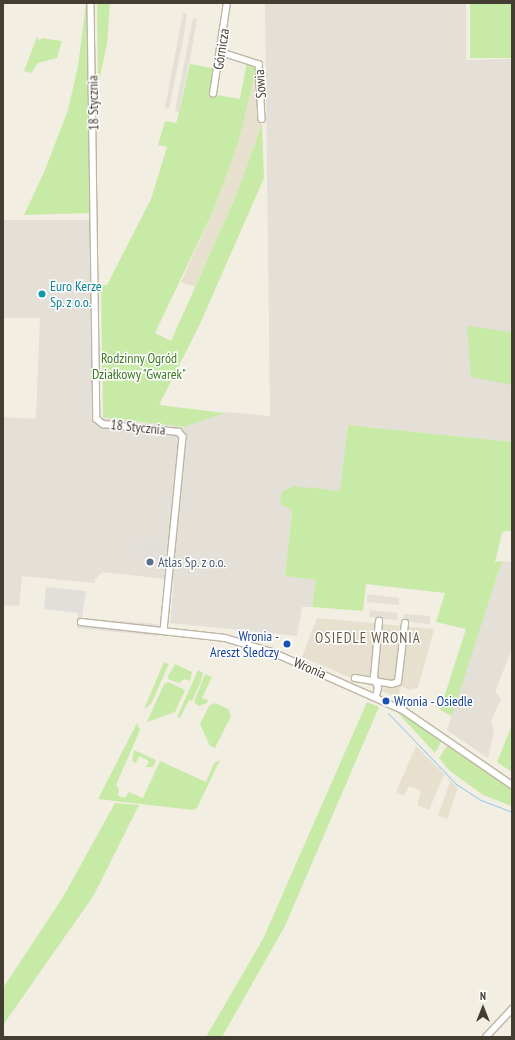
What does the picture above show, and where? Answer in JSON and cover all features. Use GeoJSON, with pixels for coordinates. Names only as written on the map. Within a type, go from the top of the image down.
{"type":"FeatureCollection","features":[{"type":"Feature","properties":{"kind":"street","name":"18 Stycznia"},"geometry":{"type":"LineString","coordinates":[[91,3],[97,419],[103,424],[179,432],[183,437],[164,631]]}},
{"type":"Feature","properties":{"kind":"street","name":"Górnicza"},"geometry":{"type":"LineString","coordinates":[[214,94],[227,3]]}},
{"type":"Feature","properties":{"kind":"street","name":"Sowia"},"geometry":{"type":"LineString","coordinates":[[221,52],[259,64],[262,120]]}},
{"type":"Feature","properties":{"kind":"street"},"geometry":{"type":"LineString","coordinates":[[376,696],[378,691],[374,677],[379,621]]}},
{"type":"Feature","properties":{"kind":"street","name":"Wronia"},"geometry":{"type":"LineString","coordinates":[[82,622],[240,641],[376,696],[412,715],[512,785]]}},
{"type":"Feature","properties":{"kind":"street"},"geometry":{"type":"LineString","coordinates":[[355,678],[395,684],[398,681],[405,623]]}},
{"type":"Feature","properties":{"kind":"street"},"geometry":{"type":"LineString","coordinates":[[486,1037],[512,1009]]}},
{"type":"Feature","properties":{"kind":"shaded area"},"geometry":{"type":"Polygon","coordinates":[[[265,3],[466,3],[466,60],[512,59],[512,442],[348,425],[341,491],[294,487],[285,576],[316,580],[312,607],[302,607],[297,636],[170,623],[174,580],[103,572],[95,579],[95,583],[22,576],[19,606],[3,605],[3,417],[36,419],[40,318],[3,318],[3,220],[90,220],[93,416],[184,427],[228,412],[270,416],[265,3]]]}},
{"type":"Feature","properties":{"kind":"shaded area"},"geometry":{"type":"Polygon","coordinates":[[[183,13],[187,14],[169,109],[165,108],[183,13]]]}},
{"type":"Feature","properties":{"kind":"shaded area"},"geometry":{"type":"Polygon","coordinates":[[[193,18],[197,19],[179,112],[175,111],[193,18]]]}},
{"type":"Feature","properties":{"kind":"shaded area"},"geometry":{"type":"Polygon","coordinates":[[[257,68],[259,123],[262,124],[236,196],[195,287],[181,282],[214,209],[238,144],[257,68]]]}},
{"type":"Feature","properties":{"kind":"shaded area"},"geometry":{"type":"Polygon","coordinates":[[[140,539],[165,541],[163,559],[138,557],[140,539]]]}},
{"type":"Feature","properties":{"kind":"shaded area"},"geometry":{"type":"Polygon","coordinates":[[[502,561],[512,562],[512,648],[495,692],[501,699],[491,721],[494,731],[488,758],[447,730],[502,561]]]}},
{"type":"Feature","properties":{"kind":"shaded area"},"geometry":{"type":"Polygon","coordinates":[[[46,587],[86,591],[82,618],[158,624],[157,636],[77,628],[78,613],[44,609],[46,587]]]}},
{"type":"Feature","properties":{"kind":"shaded area"},"geometry":{"type":"Polygon","coordinates":[[[367,594],[399,598],[399,605],[367,602],[367,594]]]}},
{"type":"Feature","properties":{"kind":"shaded area"},"geometry":{"type":"Polygon","coordinates":[[[370,610],[398,613],[397,620],[369,617],[370,610]]]}},
{"type":"Feature","properties":{"kind":"shaded area"},"geometry":{"type":"Polygon","coordinates":[[[404,614],[430,616],[430,624],[403,621],[404,614]]]}},
{"type":"Feature","properties":{"kind":"shaded area"},"geometry":{"type":"Polygon","coordinates":[[[317,618],[434,629],[418,688],[409,690],[401,686],[398,698],[302,657],[317,618]]]}},
{"type":"Feature","properties":{"kind":"shaded area"},"geometry":{"type":"Polygon","coordinates":[[[416,746],[458,788],[447,819],[438,815],[450,782],[444,775],[429,810],[417,805],[421,791],[409,786],[404,796],[396,792],[416,746]]]}},
{"type":"Feature","properties":{"kind":"green space"},"geometry":{"type":"Polygon","coordinates":[[[86,3],[88,3],[91,213],[24,215],[45,170],[68,110],[78,66],[86,3]]]}},
{"type":"Feature","properties":{"kind":"green space"},"geometry":{"type":"Polygon","coordinates":[[[97,3],[110,3],[107,44],[98,85],[97,3]]]}},
{"type":"Feature","properties":{"kind":"green space"},"geometry":{"type":"Polygon","coordinates":[[[470,3],[512,3],[512,58],[470,58],[470,3]]]}},
{"type":"Feature","properties":{"kind":"green space"},"geometry":{"type":"Polygon","coordinates":[[[37,37],[40,41],[41,38],[62,41],[57,58],[38,63],[31,73],[24,71],[37,37]]]}},
{"type":"Feature","properties":{"kind":"green space","name":"Rodzinny Ogród Działkowy \"Gwarek\""},"geometry":{"type":"Polygon","coordinates":[[[247,61],[255,64],[255,75],[238,144],[214,209],[155,333],[171,341],[236,196],[262,124],[264,178],[200,324],[159,405],[225,413],[184,427],[103,417],[101,285],[107,285],[151,199],[167,147],[158,145],[165,121],[176,123],[190,64],[217,69],[212,94],[240,99],[247,61]]]}},
{"type":"Feature","properties":{"kind":"green space"},"geometry":{"type":"Polygon","coordinates":[[[467,326],[512,332],[512,385],[471,377],[467,326]]]}},
{"type":"Feature","properties":{"kind":"green space"},"geometry":{"type":"Polygon","coordinates":[[[348,425],[512,442],[512,531],[505,531],[502,533],[495,562],[502,561],[452,716],[440,710],[466,629],[436,622],[445,593],[366,584],[363,611],[312,607],[316,580],[285,576],[292,510],[280,504],[282,492],[294,486],[340,491],[348,425]]]}},
{"type":"Feature","properties":{"kind":"green space"},"geometry":{"type":"Polygon","coordinates":[[[164,662],[169,664],[151,704],[144,709],[164,662]]]}},
{"type":"Feature","properties":{"kind":"green space"},"geometry":{"type":"Polygon","coordinates":[[[175,664],[192,672],[190,681],[184,679],[179,683],[168,679],[168,676],[175,664]]]}},
{"type":"Feature","properties":{"kind":"green space"},"geometry":{"type":"Polygon","coordinates":[[[198,670],[203,673],[201,681],[192,701],[189,700],[180,718],[177,717],[198,670]]]}},
{"type":"Feature","properties":{"kind":"green space"},"geometry":{"type":"Polygon","coordinates":[[[205,674],[212,677],[202,698],[208,700],[207,703],[199,706],[194,702],[205,674]]]}},
{"type":"Feature","properties":{"kind":"green space"},"geometry":{"type":"Polygon","coordinates":[[[168,682],[185,690],[175,712],[147,722],[164,684],[168,682]]]}},
{"type":"Feature","properties":{"kind":"green space"},"geometry":{"type":"Polygon","coordinates":[[[367,702],[379,707],[285,926],[222,1037],[206,1037],[263,939],[367,702]]]}},
{"type":"Feature","properties":{"kind":"green space"},"geometry":{"type":"Polygon","coordinates":[[[215,703],[228,709],[231,716],[215,748],[210,746],[200,724],[209,706],[215,703]]]}},
{"type":"Feature","properties":{"kind":"green space"},"geometry":{"type":"Polygon","coordinates":[[[397,712],[409,717],[439,739],[441,742],[435,753],[397,712]]]}},
{"type":"Feature","properties":{"kind":"green space"},"geometry":{"type":"Polygon","coordinates":[[[137,723],[140,730],[116,785],[119,789],[118,796],[125,798],[129,792],[143,798],[160,761],[206,782],[214,763],[220,760],[197,808],[193,810],[98,799],[137,723]]]}},
{"type":"Feature","properties":{"kind":"green space"},"geometry":{"type":"Polygon","coordinates":[[[512,725],[512,772],[497,762],[512,725]]]}},
{"type":"Feature","properties":{"kind":"green space"},"geometry":{"type":"Polygon","coordinates":[[[450,746],[512,789],[512,806],[483,795],[449,770],[439,758],[446,747],[450,746]]]}},
{"type":"Feature","properties":{"kind":"green space"},"geometry":{"type":"Polygon","coordinates":[[[134,750],[156,760],[153,767],[146,767],[149,761],[139,756],[136,763],[132,761],[134,750]]]}},
{"type":"Feature","properties":{"kind":"green space"},"geometry":{"type":"Polygon","coordinates":[[[115,803],[139,805],[94,895],[3,1025],[3,988],[63,897],[115,803]]]}},
{"type":"Feature","properties":{"kind":"waterway"},"geometry":{"type":"LineString","coordinates":[[388,713],[456,784],[481,800],[512,812]]}},
{"type":"Feature","properties":{"kind":"place","name":"Euro Kerze Sp. z o.o."},"geometry":{"type":"Point","coordinates":[42,294]}},
{"type":"Feature","properties":{"kind":"place","name":"Atlas Sp. z o.o."},"geometry":{"type":"Point","coordinates":[150,562]}},
{"type":"Feature","properties":{"kind":"place","name":"Wronia - Areszt Śledczy"},"geometry":{"type":"Point","coordinates":[287,644]}},
{"type":"Feature","properties":{"kind":"place","name":"Wronia - Osiedle"},"geometry":{"type":"Point","coordinates":[386,701]}},
{"type":"Feature","properties":{"kind":"district","name":"OSIEDLE WRONIA"},"geometry":{"type":"Point","coordinates":[368,638]}}]}
